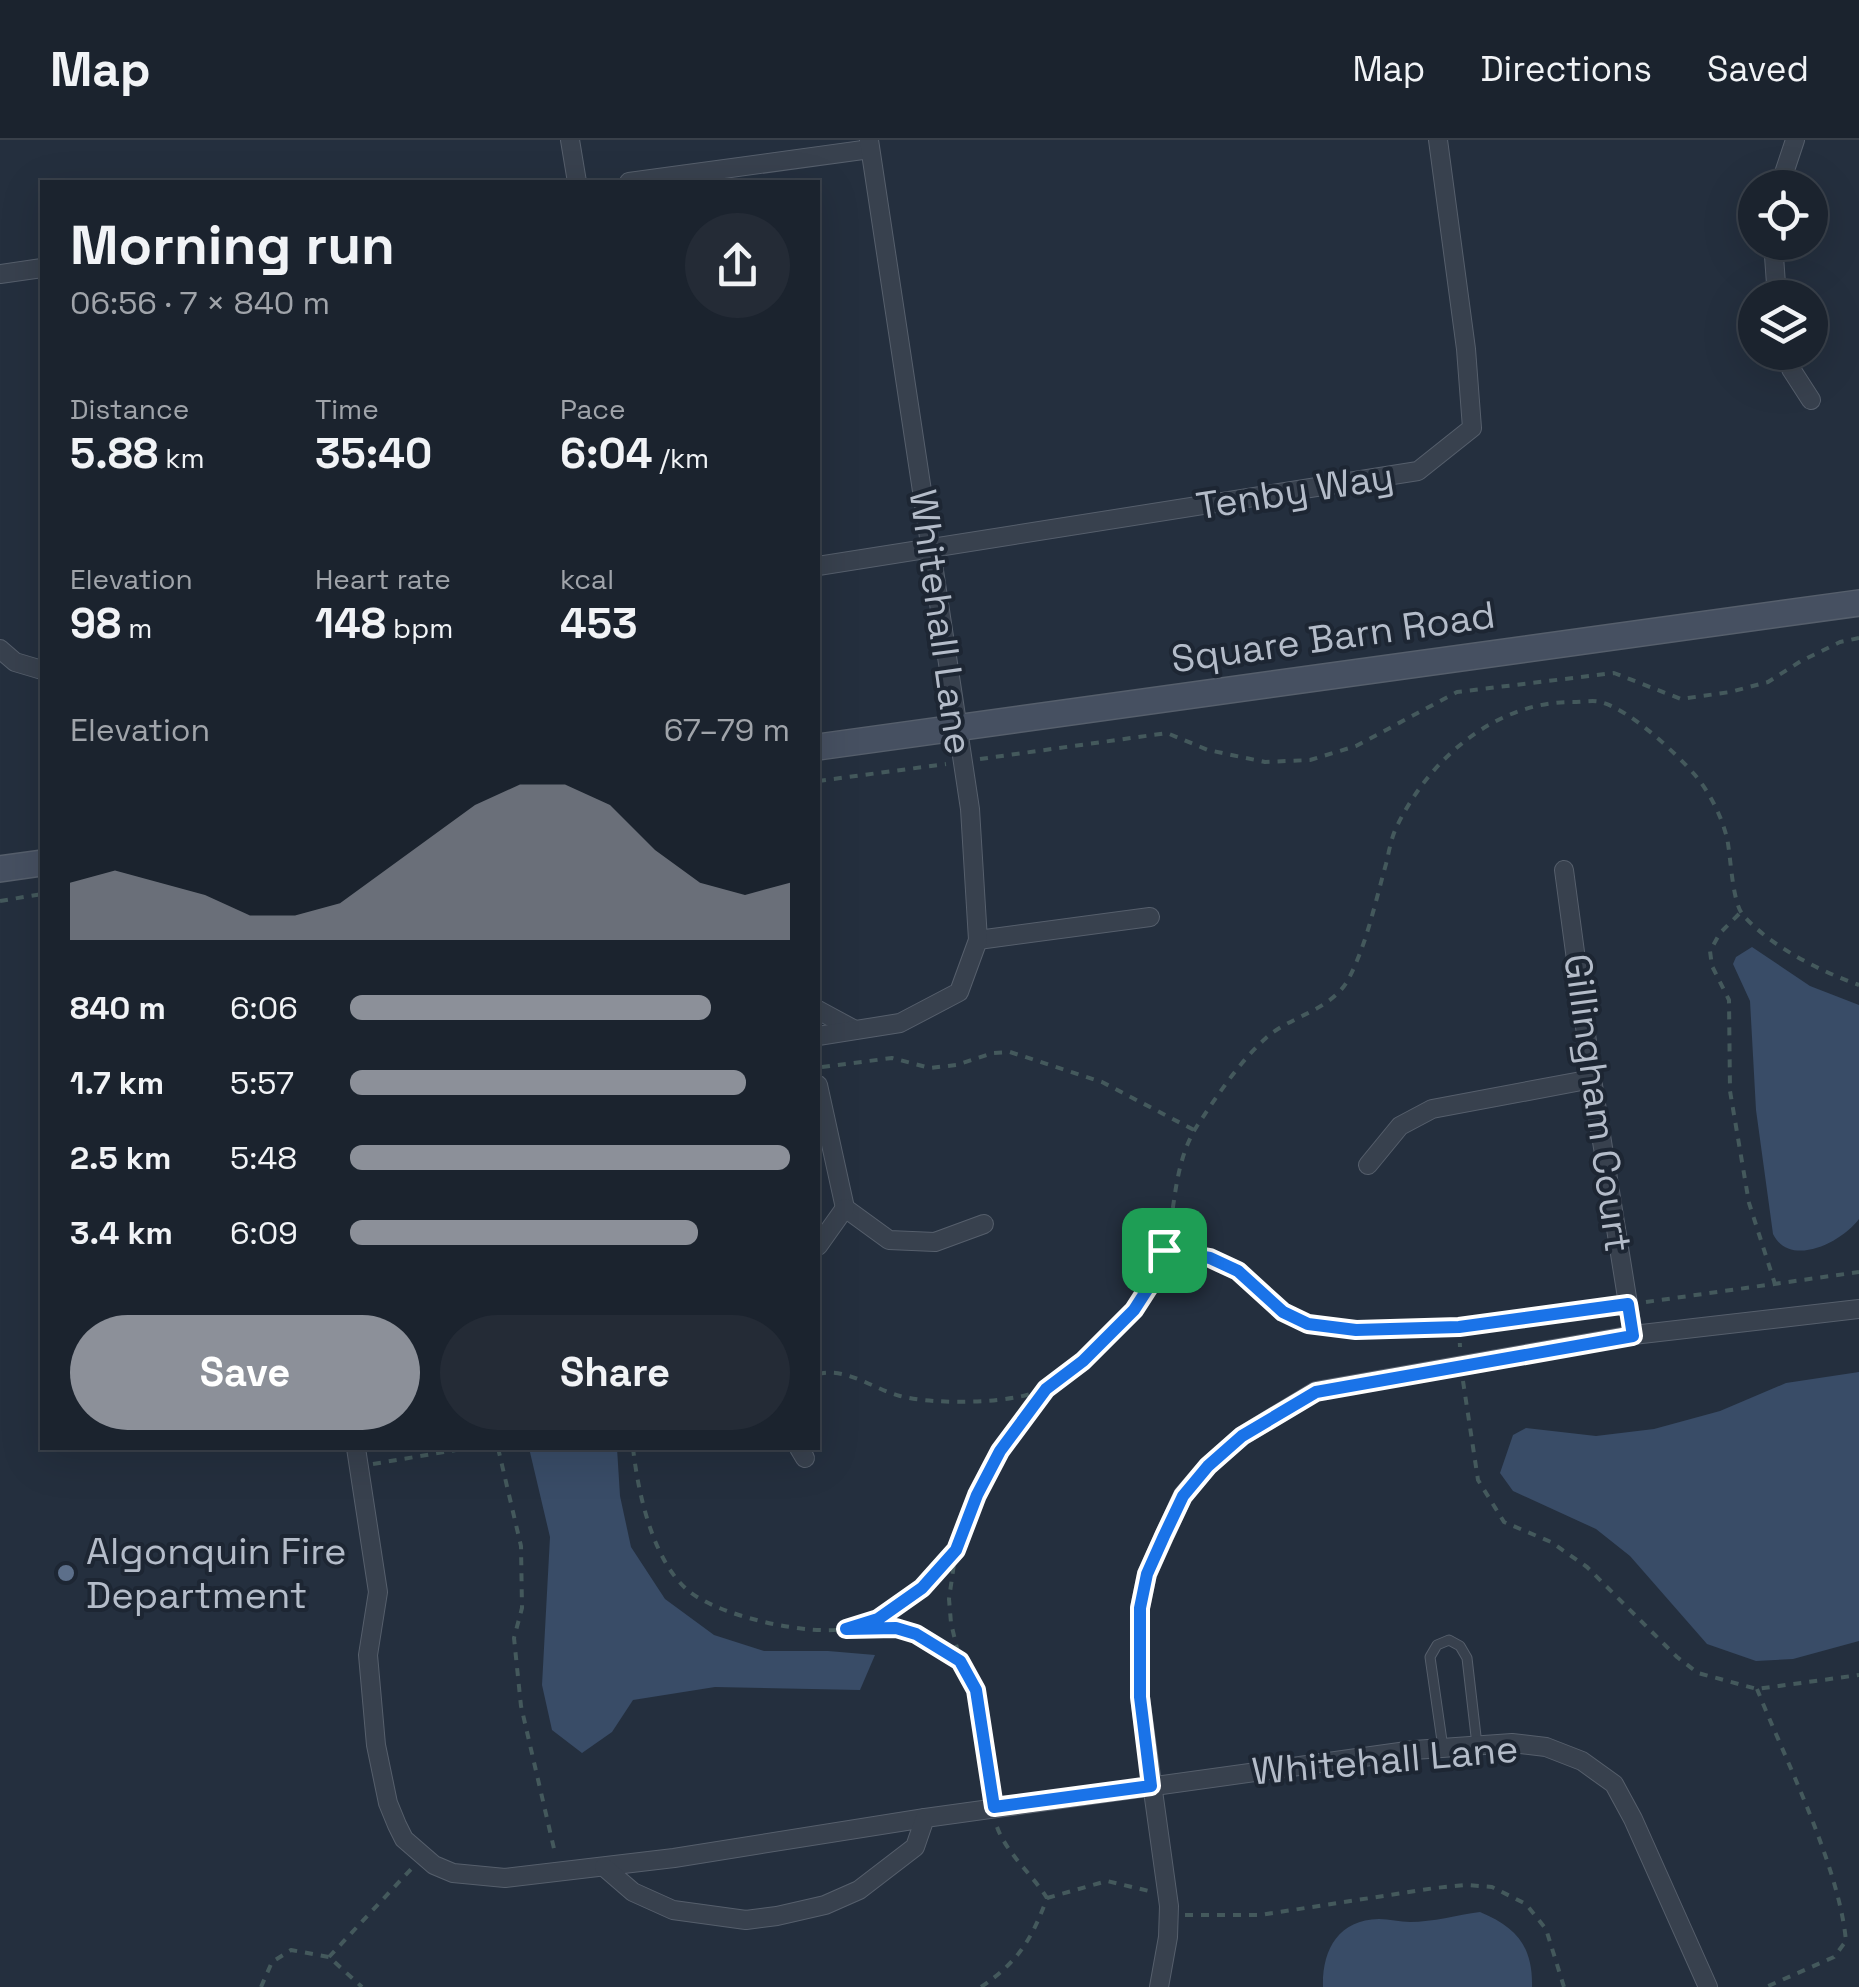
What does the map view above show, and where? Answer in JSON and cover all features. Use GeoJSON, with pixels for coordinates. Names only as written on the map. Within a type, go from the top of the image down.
{"type":"FeatureCollection","features":[{"type":"Feature","properties":{"kind":"street"},"geometry":{"type":"LineString","coordinates":[[570,140],[577,180]]}},
{"type":"Feature","properties":{"kind":"street","name":"Tenby Way"},"geometry":{"type":"LineString","coordinates":[[820,566],[1418,471],[1472,428],[1466,350],[1438,140]]}},
{"type":"Feature","properties":{"kind":"street"},"geometry":{"type":"LineString","coordinates":[[1785,170],[1794,140]]}},
{"type":"Feature","properties":{"kind":"street"},"geometry":{"type":"LineString","coordinates":[[642,180],[870,144]]}},
{"type":"Feature","properties":{"kind":"street","name":"Whitehall Lane"},"geometry":{"type":"LineString","coordinates":[[820,1036],[900,1023],[959,992],[978,940],[970,809],[870,144]]}},
{"type":"Feature","properties":{"kind":"street"},"geometry":{"type":"LineString","coordinates":[[0,274],[40,268]]}},
{"type":"Feature","properties":{"kind":"street"},"geometry":{"type":"LineString","coordinates":[[1794,370],[1800,387],[1811,400]]}},
{"type":"Feature","properties":{"kind":"street","name":"Square Barn Road"},"geometry":{"type":"LineString","coordinates":[[820,747],[1859,603]]}},
{"type":"Feature","properties":{"kind":"street"},"geometry":{"type":"LineString","coordinates":[[0,648],[15,662],[40,669]]}},
{"type":"Feature","properties":{"kind":"street"},"geometry":{"type":"LineString","coordinates":[[0,869],[40,863]]}},
{"type":"Feature","properties":{"kind":"street","name":"Gillingham Court"},"geometry":{"type":"LineString","coordinates":[[1564,870],[1633,1336]]}},
{"type":"Feature","properties":{"kind":"street"},"geometry":{"type":"LineString","coordinates":[[978,940],[1150,917]]}},
{"type":"Feature","properties":{"kind":"street"},"geometry":{"type":"LineString","coordinates":[[820,1011],[855,1030]]}},
{"type":"Feature","properties":{"kind":"street"},"geometry":{"type":"LineString","coordinates":[[1368,1165],[1400,1126],[1432,1109],[1592,1079]]}},
{"type":"Feature","properties":{"kind":"street"},"geometry":{"type":"LineString","coordinates":[[820,1094],[845,1208],[889,1240],[936,1242],[984,1224]]}},
{"type":"Feature","properties":{"kind":"street"},"geometry":{"type":"LineString","coordinates":[[820,1243],[845,1208]]}},
{"type":"Feature","properties":{"kind":"street"},"geometry":{"type":"LineString","coordinates":[[1159,1987],[1169,1906],[1140,1697],[1140,1608],[1147,1574],[1183,1496],[1208,1466],[1242,1436],[1316,1392],[1633,1336],[1859,1309]]}},
{"type":"Feature","properties":{"kind":"street","name":"Whitehall Lane"},"geometry":{"type":"LineString","coordinates":[[357,1457],[378,1592],[368,1656],[376,1745],[388,1803],[404,1839],[423,1856],[453,1873],[505,1878],[604,1867],[994,1807],[1443,1748],[1512,1743],[1546,1747],[1582,1761],[1614,1784],[1708,1987]]}},
{"type":"Feature","properties":{"kind":"street"},"geometry":{"type":"LineString","coordinates":[[604,1867],[633,1892],[673,1910],[746,1920],[777,1916],[825,1905],[858,1890],[915,1847],[926,1818]]}},
{"type":"Feature","properties":{"kind":"lane"},"geometry":{"type":"LineString","coordinates":[[1443,1748],[1430,1658],[1436,1645],[1449,1640],[1460,1646],[1466,1658],[1477,1745]]}},
{"type":"Feature","properties":{"kind":"path"},"geometry":{"type":"LineString","coordinates":[[820,781],[1167,733],[1208,750],[1265,762],[1310,760],[1356,746],[1457,692],[1614,672],[1681,699],[1768,682],[1840,642],[1859,638]]}},
{"type":"Feature","properties":{"kind":"path"},"geometry":{"type":"LineString","coordinates":[[1048,1898],[1003,1843],[994,1821],[976,1690],[960,1661],[949,1599],[956,1550],[977,1495],[1000,1451],[1046,1389],[1083,1361],[1134,1310],[1161,1268],[1181,1163],[1194,1130],[1268,1036],[1316,1009],[1348,983],[1367,935],[1395,829],[1426,777],[1472,734],[1513,712],[1555,701],[1601,702],[1628,716],[1695,775],[1718,810],[1740,912],[1798,956],[1859,984]]}},
{"type":"Feature","properties":{"kind":"path"},"geometry":{"type":"LineString","coordinates":[[0,900],[40,894]]}},
{"type":"Feature","properties":{"kind":"path"},"geometry":{"type":"LineString","coordinates":[[1740,912],[1720,933],[1710,951],[1712,966],[1729,1000],[1730,1091],[1749,1203],[1775,1284]]}},
{"type":"Feature","properties":{"kind":"path"},"geometry":{"type":"LineString","coordinates":[[820,1068],[892,1058],[930,1068],[956,1066],[993,1053],[1010,1052],[1102,1082],[1194,1130]]}},
{"type":"Feature","properties":{"kind":"path"},"geometry":{"type":"LineString","coordinates":[[1164,1250],[1210,1258],[1238,1271],[1283,1312],[1308,1324],[1356,1330],[1459,1327],[1859,1272]]}},
{"type":"Feature","properties":{"kind":"path"},"geometry":{"type":"LineString","coordinates":[[1459,1327],[1478,1480],[1504,1522],[1551,1542],[1587,1567],[1698,1673],[1757,1689],[1859,1675]]}},
{"type":"Feature","properties":{"kind":"path"},"geometry":{"type":"LineString","coordinates":[[820,1373],[831,1370],[901,1396],[952,1401],[1012,1398],[1046,1389]]}},
{"type":"Feature","properties":{"kind":"path"},"geometry":{"type":"LineString","coordinates":[[357,1457],[443,1450]]}},
{"type":"Feature","properties":{"kind":"path"},"geometry":{"type":"LineString","coordinates":[[498,1450],[521,1546],[522,1608],[514,1638],[521,1706],[560,1872]]}},
{"type":"Feature","properties":{"kind":"path"},"geometry":{"type":"LineString","coordinates":[[633,1450],[636,1483],[656,1547],[689,1591],[730,1614],[778,1626],[896,1628],[916,1634],[960,1661]]}},
{"type":"Feature","properties":{"kind":"path"},"geometry":{"type":"LineString","coordinates":[[846,1629],[878,1619],[922,1588],[956,1550]]}},
{"type":"Feature","properties":{"kind":"path"},"geometry":{"type":"LineString","coordinates":[[1757,1689],[1820,1846],[1844,1918],[1846,1941],[1834,1957],[1766,1987]]}},
{"type":"Feature","properties":{"kind":"path"},"geometry":{"type":"LineString","coordinates":[[328,1957],[423,1856]]}},
{"type":"Feature","properties":{"kind":"path"},"geometry":{"type":"LineString","coordinates":[[1048,1898],[1106,1881],[1150,1891],[1181,1915],[1192,1917],[1260,1915],[1466,1884],[1492,1887],[1526,1904],[1546,1929],[1564,1987]]}},
{"type":"Feature","properties":{"kind":"path"},"geometry":{"type":"LineString","coordinates":[[982,1987],[1032,1940],[1048,1898]]}},
{"type":"Feature","properties":{"kind":"path"},"geometry":{"type":"LineString","coordinates":[[261,1987],[272,1962],[291,1950],[328,1957],[362,1987]]}},
{"type":"Feature","properties":{"kind":"water"},"geometry":{"type":"Polygon","coordinates":[[[1752,947],[1810,986],[1859,1005],[1859,1219],[1828,1243],[1803,1251],[1781,1244],[1773,1234],[1756,1110],[1750,1001],[1733,964],[1736,957],[1752,947]]]}},
{"type":"Feature","properties":{"kind":"water"},"geometry":{"type":"Polygon","coordinates":[[[1859,1372],[1859,1641],[1793,1659],[1756,1661],[1707,1644],[1630,1556],[1596,1529],[1513,1491],[1500,1473],[1513,1435],[1526,1428],[1596,1436],[1654,1429],[1720,1411],[1786,1383],[1859,1372]]]}},
{"type":"Feature","properties":{"kind":"water"},"geometry":{"type":"Polygon","coordinates":[[[529,1450],[617,1450],[620,1496],[631,1547],[665,1599],[714,1635],[764,1651],[875,1655],[860,1690],[715,1687],[633,1700],[612,1732],[582,1753],[552,1730],[542,1685],[550,1537],[529,1450]]]}},
{"type":"Feature","properties":{"kind":"water"},"geometry":{"type":"Polygon","coordinates":[[[1480,1912],[1503,1924],[1520,1940],[1529,1960],[1532,1987],[1323,1987],[1329,1949],[1353,1925],[1379,1919],[1427,1921],[1480,1912]]]}},
{"type":"Feature","properties":{"kind":"place","name":"Algonquin Fire Department"},"geometry":{"type":"Point","coordinates":[66,1573]}},
{"type":"Feature","properties":{"kind":"route"},"geometry":{"type":"LineString","coordinates":[[1164,1250],[1210,1258],[1238,1271],[1283,1312],[1308,1324],[1356,1330],[1459,1327],[1628,1304],[1633,1336],[1316,1392],[1278,1411],[1242,1436],[1208,1466],[1183,1496],[1147,1574],[1138,1650],[1151,1786],[994,1807],[976,1690],[960,1661],[916,1634],[896,1628],[846,1629],[878,1619],[922,1588],[956,1550],[977,1495],[1000,1451],[1046,1389],[1083,1361],[1134,1310],[1161,1268],[1164,1250]]}}]}
